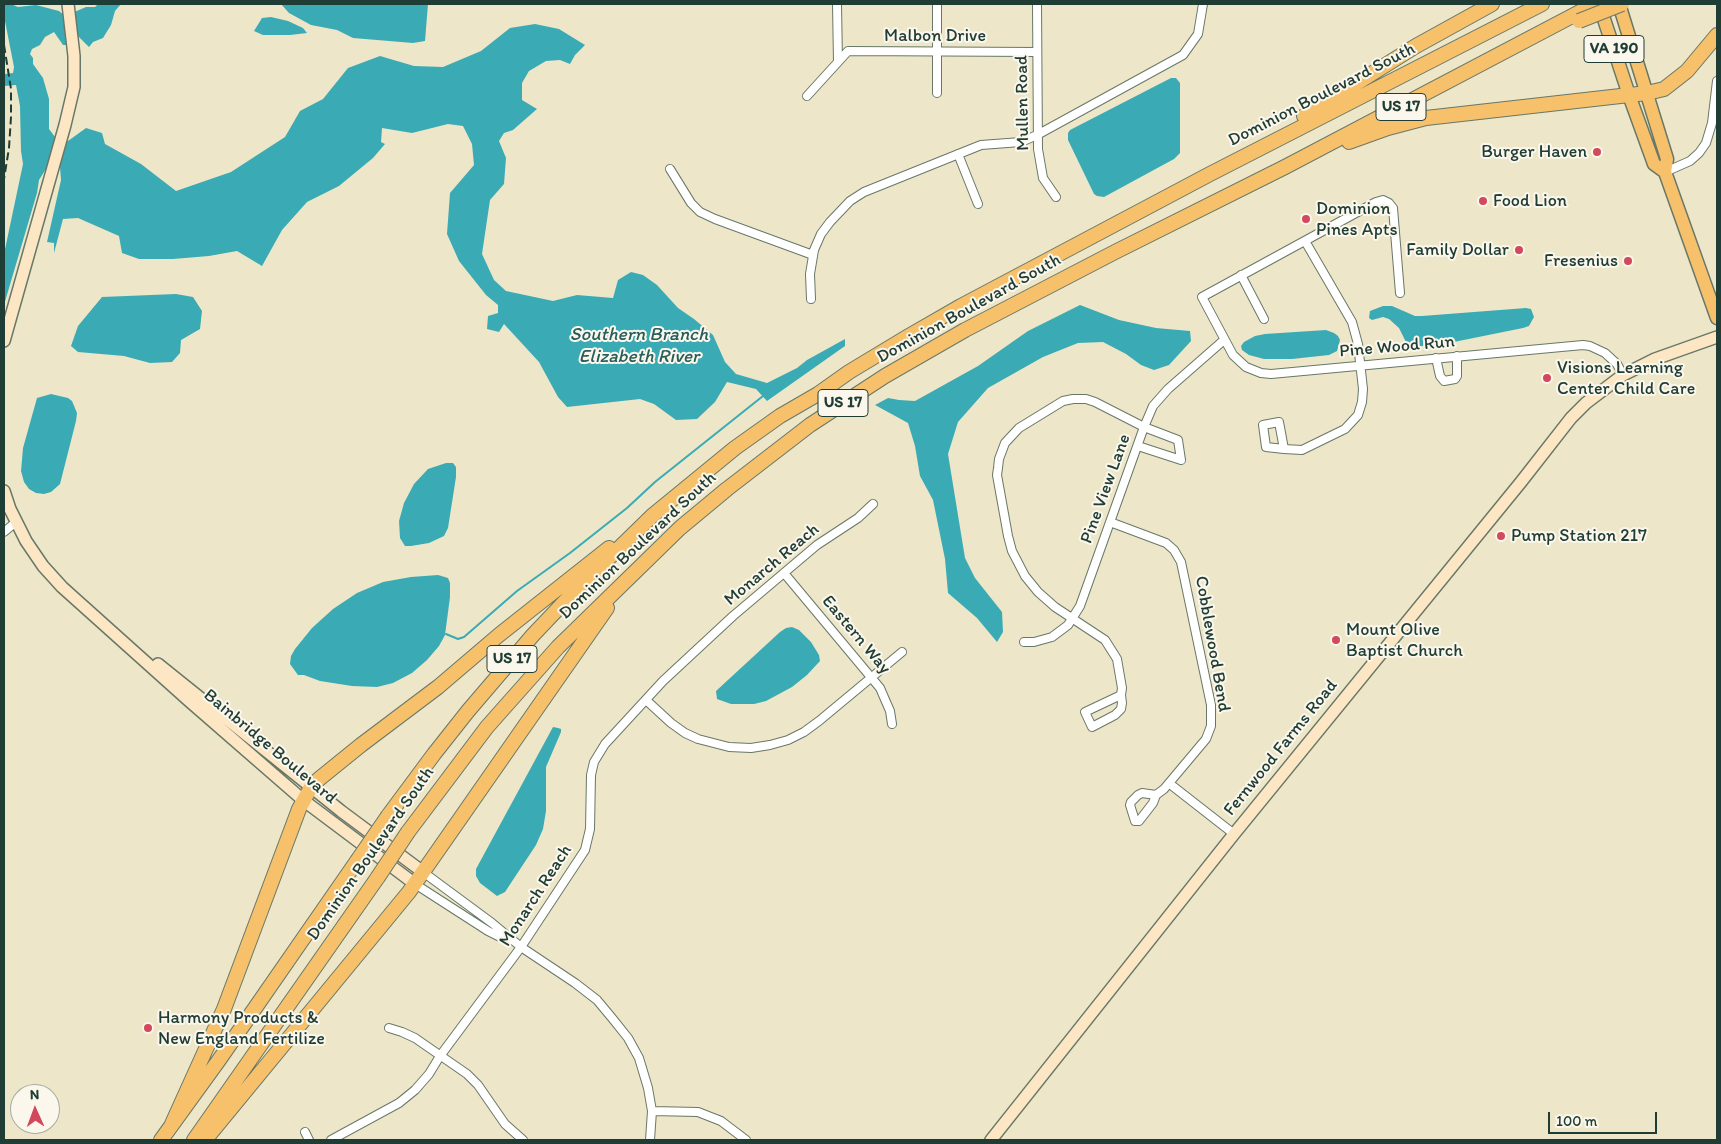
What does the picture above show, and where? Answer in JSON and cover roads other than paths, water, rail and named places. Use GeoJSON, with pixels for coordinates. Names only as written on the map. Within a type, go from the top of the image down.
{"type":"FeatureCollection","features":[{"type":"Feature","properties":{"kind":"highway"},"geometry":{"type":"LineString","coordinates":[[1210,174],[1416,46],[1492,4]]}},
{"type":"Feature","properties":{"kind":"highway","name":"Dominion Boulevard South"},"geometry":{"type":"LineString","coordinates":[[167,1131],[219,1060],[388,816],[434,754],[497,676],[571,595],[652,516],[705,472],[764,427],[866,362],[961,306],[1210,174],[1542,4]]}},
{"type":"Feature","properties":{"kind":"highway"},"geometry":{"type":"LineString","coordinates":[[1577,18],[1597,4]]}},
{"type":"Feature","properties":{"kind":"highway"},"geometry":{"type":"LineString","coordinates":[[1577,18],[1620,4]]}},
{"type":"Feature","properties":{"kind":"highway","name":"Dominion Boulevard South"},"geometry":{"type":"LineString","coordinates":[[194,1140],[408,832],[458,765],[516,693],[558,647],[680,528],[760,463],[810,425],[885,376],[998,312],[1285,167],[1516,47],[1577,18]]}},
{"type":"Feature","properties":{"kind":"highway"},"geometry":{"type":"LineString","coordinates":[[1285,167],[1388,128],[1426,118],[1646,93],[1664,89],[1687,71],[1717,35]]}},
{"type":"Feature","properties":{"kind":"highway"},"geometry":{"type":"LineString","coordinates":[[167,1131],[224,1009],[303,800],[311,787],[318,779],[438,687],[596,557],[652,516]]}},
{"type":"Feature","properties":{"kind":"highway"},"geometry":{"type":"LineString","coordinates":[[205,1140],[415,884],[631,575]]}},
{"type":"Feature","properties":{"kind":"main road","name":"VA 190"},"geometry":{"type":"LineString","coordinates":[[1597,4],[1654,164],[1665,172]]}},
{"type":"Feature","properties":{"kind":"main road","name":"VA 190"},"geometry":{"type":"LineString","coordinates":[[1620,4],[1667,159],[1665,172],[1717,318]]}},
{"type":"Feature","properties":{"kind":"main road"},"geometry":{"type":"LineString","coordinates":[[4,341],[74,87],[74,56],[68,5]]}},
{"type":"Feature","properties":{"kind":"main road","name":"Fernwood Farms Road"},"geometry":{"type":"LineString","coordinates":[[991,1140],[1234,834],[1521,482],[1554,438],[1586,403],[1623,375],[1655,359],[1717,337]]}},
{"type":"Feature","properties":{"kind":"main road","name":"Bainbridge Boulevard"},"geometry":{"type":"LineString","coordinates":[[4,491],[16,522],[34,552],[52,576],[76,600],[303,800],[415,884]]}},
{"type":"Feature","properties":{"kind":"main road","name":"Bainbridge Boulevard"},"geometry":{"type":"LineString","coordinates":[[108,628],[151,659],[311,787],[423,872]]}},
{"type":"Feature","properties":{"kind":"street"},"geometry":{"type":"LineString","coordinates":[[837,4],[838,62]]}},
{"type":"Feature","properties":{"kind":"street"},"geometry":{"type":"LineString","coordinates":[[937,4],[937,93]]}},
{"type":"Feature","properties":{"kind":"street","name":"Mullen Road"},"geometry":{"type":"LineString","coordinates":[[1037,4],[1037,135],[1043,178],[1056,197]]}},
{"type":"Feature","properties":{"kind":"street"},"geometry":{"type":"LineString","coordinates":[[811,298],[810,274],[813,256],[822,234],[830,222],[850,201],[864,192],[981,145],[1021,142],[1183,56],[1198,34],[1203,4]]}},
{"type":"Feature","properties":{"kind":"street","name":"Malbon Drive"},"geometry":{"type":"LineString","coordinates":[[807,96],[848,51],[1037,52]]}},
{"type":"Feature","properties":{"kind":"street"},"geometry":{"type":"LineString","coordinates":[[1665,172],[1690,161],[1706,143],[1712,124],[1717,81]]}},
{"type":"Feature","properties":{"kind":"street"},"geometry":{"type":"LineString","coordinates":[[958,154],[978,204]]}},
{"type":"Feature","properties":{"kind":"street"},"geometry":{"type":"LineString","coordinates":[[670,168],[691,203],[700,212],[813,256]]}},
{"type":"Feature","properties":{"kind":"street"},"geometry":{"type":"LineString","coordinates":[[1264,319],[1241,275],[1376,202],[1383,200],[1393,208],[1400,293]]}},
{"type":"Feature","properties":{"kind":"street"},"geometry":{"type":"LineString","coordinates":[[1284,448],[1302,450],[1339,433],[1351,424],[1358,415],[1362,402],[1358,344],[1352,322],[1305,241]]}},
{"type":"Feature","properties":{"kind":"street","name":"Pine Wood Run"},"geometry":{"type":"LineString","coordinates":[[1241,275],[1202,297],[1230,351],[1246,367],[1261,373],[1271,374],[1583,345],[1605,352],[1623,375]]}},
{"type":"Feature","properties":{"kind":"street","name":"Pine View Lane"},"geometry":{"type":"LineString","coordinates":[[1024,642],[1044,640],[1055,636],[1068,625],[1080,606],[1144,428],[1158,399],[1224,340]]}},
{"type":"Feature","properties":{"kind":"street"},"geometry":{"type":"LineString","coordinates":[[1436,358],[1440,376],[1444,381],[1455,379],[1457,376],[1457,356]]}},
{"type":"Feature","properties":{"kind":"street"},"geometry":{"type":"LineString","coordinates":[[1121,695],[1085,712],[1092,727],[1116,715],[1121,709],[1122,688],[1117,659],[1105,640],[1055,607],[1038,592],[1025,576],[1012,551],[1005,526],[998,475],[1001,452],[1005,443],[1018,428],[1063,401],[1086,399],[1095,402],[1144,428],[1178,440],[1181,460],[1138,446]]}},
{"type":"Feature","properties":{"kind":"street","name":"Monarch Reach"},"geometry":{"type":"LineString","coordinates":[[332,1140],[399,1103],[416,1090],[521,947],[585,850],[590,829],[590,790],[594,762],[605,744],[663,681],[733,616],[817,545],[858,518],[873,504]]}},
{"type":"Feature","properties":{"kind":"street"},"geometry":{"type":"LineString","coordinates":[[4,532],[16,522]]}},
{"type":"Feature","properties":{"kind":"street","name":"Cobblewood Bend"},"geometry":{"type":"LineString","coordinates":[[1110,522],[1166,543],[1177,554],[1183,566],[1211,705],[1212,726],[1206,739],[1170,784],[1156,795]]}},
{"type":"Feature","properties":{"kind":"street","name":"Eastern Way"},"geometry":{"type":"LineString","coordinates":[[784,573],[872,678],[886,699],[892,724]]}},
{"type":"Feature","properties":{"kind":"street"},"geometry":{"type":"LineString","coordinates":[[646,700],[670,723],[698,739],[729,747],[751,748],[788,740],[804,732],[902,652]]}},
{"type":"Feature","properties":{"kind":"street"},"geometry":{"type":"LineString","coordinates":[[1170,784],[1234,834]]}},
{"type":"Feature","properties":{"kind":"street"},"geometry":{"type":"LineString","coordinates":[[423,872],[521,947],[597,1000],[628,1038],[639,1058],[648,1088],[652,1111],[650,1140]]}},
{"type":"Feature","properties":{"kind":"street"},"geometry":{"type":"LineString","coordinates":[[415,884],[488,931],[521,947]]}},
{"type":"Feature","properties":{"kind":"street"},"geometry":{"type":"LineString","coordinates":[[389,1028],[414,1038],[467,1074],[478,1085],[505,1124],[523,1140]]}},
{"type":"Feature","properties":{"kind":"street"},"geometry":{"type":"LineString","coordinates":[[652,1111],[698,1112],[721,1121],[746,1140]]}},
{"type":"Feature","properties":{"kind":"street"},"geometry":{"type":"LineString","coordinates":[[305,1132],[309,1140]]}},
{"type":"Feature","properties":{"kind":"water","name":"Southern Branch Elizabeth River"},"geometry":{"type":"Polygon","coordinates":[[[4,4],[18,7],[36,5],[59,11],[65,16],[86,7],[95,7],[98,4],[121,4],[115,11],[111,25],[103,38],[93,42],[89,47],[78,36],[75,45],[63,45],[54,32],[45,37],[40,45],[32,49],[30,54],[33,58],[33,64],[43,78],[49,99],[49,129],[55,137],[68,141],[86,128],[102,133],[105,144],[141,164],[176,191],[231,172],[285,137],[300,111],[323,99],[348,68],[380,56],[414,66],[443,67],[481,51],[510,28],[535,24],[559,29],[585,45],[575,55],[570,64],[560,60],[546,61],[529,71],[522,83],[522,100],[537,109],[513,130],[504,133],[499,141],[506,158],[504,184],[490,200],[482,254],[494,280],[506,291],[553,301],[577,295],[613,298],[618,280],[631,272],[643,275],[657,285],[678,308],[713,335],[725,362],[736,374],[767,383],[797,368],[807,360],[845,339],[845,346],[767,401],[756,389],[727,382],[715,402],[697,419],[676,420],[654,404],[640,399],[567,407],[558,397],[539,362],[504,324],[499,332],[487,329],[488,316],[498,313],[498,305],[486,295],[459,261],[447,234],[450,193],[474,165],[472,144],[463,126],[448,124],[412,133],[382,128],[381,142],[385,144],[373,158],[339,186],[307,202],[282,230],[262,266],[237,251],[173,259],[139,259],[122,253],[119,236],[78,218],[63,219],[54,253],[54,243],[47,242],[61,180],[60,167],[49,164],[39,180],[37,193],[4,305],[4,254],[23,164],[20,106],[16,85],[4,86],[4,70],[5,74],[13,73],[14,67],[4,16],[4,4]]]}},
{"type":"Feature","properties":{"kind":"water"},"geometry":{"type":"Polygon","coordinates":[[[281,4],[428,4],[425,41],[413,43],[353,38],[337,30],[311,25],[289,13],[281,4]]]}},
{"type":"Feature","properties":{"kind":"water"},"geometry":{"type":"Polygon","coordinates":[[[271,17],[288,21],[303,28],[307,33],[263,35],[254,31],[262,18],[271,17]]]}},
{"type":"Feature","properties":{"kind":"water"},"geometry":{"type":"Polygon","coordinates":[[[1171,78],[1176,78],[1180,83],[1180,153],[1174,159],[1104,197],[1097,196],[1094,194],[1068,140],[1068,133],[1070,130],[1171,78]]]}},
{"type":"Feature","properties":{"kind":"water"},"geometry":{"type":"Polygon","coordinates":[[[176,294],[193,297],[202,311],[200,329],[181,340],[180,353],[172,362],[150,363],[124,356],[78,352],[71,346],[78,326],[102,297],[176,294]]]}},
{"type":"Feature","properties":{"kind":"water"},"geometry":{"type":"Polygon","coordinates":[[[1080,305],[1119,320],[1156,328],[1190,331],[1191,341],[1169,365],[1154,370],[1141,365],[1126,354],[1103,342],[1078,343],[1043,357],[988,388],[958,422],[948,454],[965,558],[975,578],[1002,612],[1003,632],[997,642],[977,618],[948,593],[945,559],[933,500],[920,476],[915,446],[908,423],[875,405],[888,398],[915,401],[978,366],[1028,331],[1080,305]]]}},
{"type":"Feature","properties":{"kind":"water"},"geometry":{"type":"Polygon","coordinates":[[[1383,306],[1392,306],[1415,316],[1526,308],[1531,309],[1534,317],[1529,326],[1523,328],[1434,346],[1418,346],[1406,342],[1399,328],[1389,319],[1383,317],[1372,320],[1369,318],[1370,311],[1383,306]]]}},
{"type":"Feature","properties":{"kind":"water"},"geometry":{"type":"Polygon","coordinates":[[[1326,330],[1334,333],[1340,340],[1337,351],[1329,355],[1292,359],[1264,359],[1249,355],[1242,350],[1241,346],[1244,342],[1255,336],[1265,334],[1326,330]]]}},
{"type":"Feature","properties":{"kind":"water"},"geometry":{"type":"Polygon","coordinates":[[[51,394],[68,398],[72,401],[77,413],[60,484],[51,492],[44,494],[36,493],[29,489],[24,482],[21,471],[23,448],[37,398],[51,394]]]}},
{"type":"Feature","properties":{"kind":"water"},"geometry":{"type":"Polygon","coordinates":[[[446,463],[453,463],[456,467],[448,528],[444,536],[429,543],[405,546],[400,538],[399,521],[404,503],[414,484],[428,469],[446,463]]]}},
{"type":"Feature","properties":{"kind":"water"},"geometry":{"type":"Polygon","coordinates":[[[438,575],[448,578],[450,583],[445,635],[439,646],[427,660],[412,673],[393,683],[377,687],[352,686],[298,675],[290,664],[291,656],[295,649],[312,628],[333,609],[357,593],[383,582],[438,575]]]}},
{"type":"Feature","properties":{"kind":"water"},"geometry":{"type":"Polygon","coordinates":[[[792,627],[799,630],[811,642],[819,655],[820,661],[807,675],[792,687],[766,701],[754,704],[731,704],[717,699],[716,691],[780,632],[792,627]]]}},
{"type":"Feature","properties":{"kind":"water"},"geometry":{"type":"Polygon","coordinates":[[[553,727],[561,729],[561,732],[546,767],[546,811],[543,829],[536,845],[505,892],[497,896],[480,883],[476,876],[476,869],[553,727]]]}},
{"type":"Feature","properties":{"kind":"waterway"},"geometry":{"type":"LineString","coordinates":[[446,634],[458,639],[464,637],[517,591],[570,553],[627,508],[655,482],[763,396]]}},
{"type":"Feature","properties":{"kind":"railway"},"geometry":{"type":"LineString","coordinates":[[4,45],[11,89],[9,148],[4,179]]}},
{"type":"Feature","properties":{"kind":"place","name":"Burger Haven"},"geometry":{"type":"Point","coordinates":[1597,152]}},
{"type":"Feature","properties":{"kind":"place","name":"Food Lion"},"geometry":{"type":"Point","coordinates":[1483,201]}},
{"type":"Feature","properties":{"kind":"place","name":"Dominion Pines Apts"},"geometry":{"type":"Point","coordinates":[1306,219]}},
{"type":"Feature","properties":{"kind":"place","name":"Family Dollar"},"geometry":{"type":"Point","coordinates":[1519,250]}},
{"type":"Feature","properties":{"kind":"place","name":"Fresenius"},"geometry":{"type":"Point","coordinates":[1628,261]}},
{"type":"Feature","properties":{"kind":"place","name":"Visions Learning Center Child Care"},"geometry":{"type":"Point","coordinates":[1547,378]}},
{"type":"Feature","properties":{"kind":"place","name":"Pump Station 217"},"geometry":{"type":"Point","coordinates":[1501,536]}},
{"type":"Feature","properties":{"kind":"place","name":"Mount Olive Baptist Church"},"geometry":{"type":"Point","coordinates":[1336,640]}},
{"type":"Feature","properties":{"kind":"place","name":"Harmony Products & New England Fertilize"},"geometry":{"type":"Point","coordinates":[148,1028]}}]}
